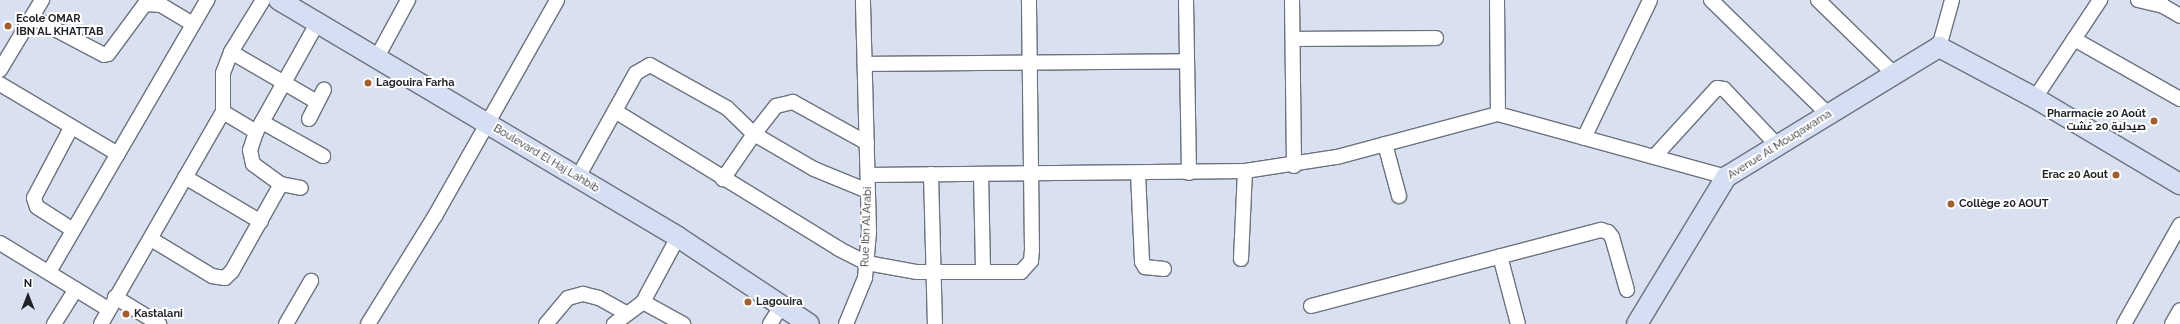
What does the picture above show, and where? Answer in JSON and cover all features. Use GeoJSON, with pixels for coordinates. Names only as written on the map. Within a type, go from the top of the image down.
{"type":"FeatureCollection","features":[{"type":"Feature","properties":{"kind":"street"},"geometry":{"type":"LineString","coordinates":[[0,70],[42,0]]}},
{"type":"Feature","properties":{"kind":"street"},"geometry":{"type":"LineString","coordinates":[[49,272],[206,0]]}},
{"type":"Feature","properties":{"kind":"street"},"geometry":{"type":"LineString","coordinates":[[101,324],[223,112],[225,95],[222,77],[231,52],[263,0]]}},
{"type":"Feature","properties":{"kind":"street","name":"Boulevard El Haj Lahbib"},"geometry":{"type":"LineString","coordinates":[[279,0],[678,237],[809,324]]}},
{"type":"Feature","properties":{"kind":"street"},"geometry":{"type":"LineString","coordinates":[[376,59],[408,0]]}},
{"type":"Feature","properties":{"kind":"street"},"geometry":{"type":"LineString","coordinates":[[368,324],[487,124],[557,0]]}},
{"type":"Feature","properties":{"kind":"street","name":"Rue Ibn Al Arabi"},"geometry":{"type":"LineString","coordinates":[[846,324],[861,291],[867,263],[868,174],[863,0]]}},
{"type":"Feature","properties":{"kind":"street"},"geometry":{"type":"LineString","coordinates":[[615,111],[724,179],[867,263],[935,273],[983,271],[1021,272],[1031,261],[1033,174],[1030,0]]}},
{"type":"Feature","properties":{"kind":"street"},"geometry":{"type":"LineString","coordinates":[[1186,0],[1189,172]]}},
{"type":"Feature","properties":{"kind":"street"},"geometry":{"type":"LineString","coordinates":[[1292,0],[1294,166]]}},
{"type":"Feature","properties":{"kind":"street"},"geometry":{"type":"LineString","coordinates":[[1497,0],[1498,114]]}},
{"type":"Feature","properties":{"kind":"street"},"geometry":{"type":"LineString","coordinates":[[1584,138],[1650,0]]}},
{"type":"Feature","properties":{"kind":"street"},"geometry":{"type":"LineString","coordinates":[[1818,0],[1893,72]]}},
{"type":"Feature","properties":{"kind":"street"},"geometry":{"type":"LineString","coordinates":[[1952,0],[1939,47],[2035,98],[2180,184]]}},
{"type":"Feature","properties":{"kind":"street"},"geometry":{"type":"LineString","coordinates":[[2035,98],[2100,0]]}},
{"type":"Feature","properties":{"kind":"street"},"geometry":{"type":"LineString","coordinates":[[2138,0],[2163,6],[2180,6]]}},
{"type":"Feature","properties":{"kind":"street"},"geometry":{"type":"LineString","coordinates":[[1718,2],[1829,115]]}},
{"type":"Feature","properties":{"kind":"street"},"geometry":{"type":"LineString","coordinates":[[32,17],[104,55],[146,4],[161,5],[193,24]]}},
{"type":"Feature","properties":{"kind":"street"},"geometry":{"type":"LineString","coordinates":[[2163,6],[2180,16]]}},
{"type":"Feature","properties":{"kind":"street"},"geometry":{"type":"LineString","coordinates":[[301,188],[281,184],[253,164],[250,150],[259,127],[318,22]]}},
{"type":"Feature","properties":{"kind":"street"},"geometry":{"type":"LineString","coordinates":[[1293,39],[1436,38]]}},
{"type":"Feature","properties":{"kind":"street"},"geometry":{"type":"LineString","coordinates":[[2074,39],[2180,99]]}},
{"type":"Feature","properties":{"kind":"street","name":"Avenue Al Mouqawama"},"geometry":{"type":"LineString","coordinates":[[1637,324],[1726,177],[1829,115],[1893,72],[1939,47]]}},
{"type":"Feature","properties":{"kind":"street"},"geometry":{"type":"LineString","coordinates":[[231,52],[283,84],[320,96],[309,119]]}},
{"type":"Feature","properties":{"kind":"street"},"geometry":{"type":"LineString","coordinates":[[865,64],[1186,61]]}},
{"type":"Feature","properties":{"kind":"street"},"geometry":{"type":"LineString","coordinates":[[578,177],[636,73],[650,65],[727,108],[754,134],[808,166],[868,191]]}},
{"type":"Feature","properties":{"kind":"street"},"geometry":{"type":"LineString","coordinates":[[0,84],[71,128],[118,154]]}},
{"type":"Feature","properties":{"kind":"street"},"geometry":{"type":"LineString","coordinates":[[1654,157],[1717,88],[1724,89],[1777,145]]}},
{"type":"Feature","properties":{"kind":"street"},"geometry":{"type":"LineString","coordinates":[[724,179],[754,134],[776,106],[793,102],[867,143]]}},
{"type":"Feature","properties":{"kind":"street"},"geometry":{"type":"LineString","coordinates":[[223,112],[323,156]]}},
{"type":"Feature","properties":{"kind":"street"},"geometry":{"type":"LineString","coordinates":[[868,174],[1033,174],[1245,171],[1294,166],[1498,114],[1726,177]]}},
{"type":"Feature","properties":{"kind":"street"},"geometry":{"type":"LineString","coordinates":[[71,128],[34,198],[37,207],[73,230]]}},
{"type":"Feature","properties":{"kind":"street"},"geometry":{"type":"LineString","coordinates":[[1385,144],[1399,196]]}},
{"type":"Feature","properties":{"kind":"street"},"geometry":{"type":"LineString","coordinates":[[1242,259],[1245,171]]}},
{"type":"Feature","properties":{"kind":"street"},"geometry":{"type":"LineString","coordinates":[[1138,173],[1142,262],[1145,267],[1164,269]]}},
{"type":"Feature","properties":{"kind":"street"},"geometry":{"type":"LineString","coordinates":[[931,174],[935,273],[935,324]]}},
{"type":"Feature","properties":{"kind":"street"},"geometry":{"type":"LineString","coordinates":[[981,174],[983,271]]}},
{"type":"Feature","properties":{"kind":"street"},"geometry":{"type":"LineString","coordinates":[[185,178],[261,222]]}},
{"type":"Feature","properties":{"kind":"street"},"geometry":{"type":"LineString","coordinates":[[150,240],[212,276],[225,278],[261,222],[281,184]]}},
{"type":"Feature","properties":{"kind":"street"},"geometry":{"type":"LineString","coordinates":[[2124,324],[2180,225]]}},
{"type":"Feature","properties":{"kind":"street"},"geometry":{"type":"LineString","coordinates":[[1311,306],[1601,230],[1608,232],[1627,290]]}},
{"type":"Feature","properties":{"kind":"street"},"geometry":{"type":"LineString","coordinates":[[614,324],[626,313],[643,302],[678,237]]}},
{"type":"Feature","properties":{"kind":"street"},"geometry":{"type":"LineString","coordinates":[[0,243],[76,289],[160,324]]}},
{"type":"Feature","properties":{"kind":"street"},"geometry":{"type":"LineString","coordinates":[[1500,256],[1518,324]]}},
{"type":"Feature","properties":{"kind":"street"},"geometry":{"type":"LineString","coordinates":[[286,324],[311,281]]}},
{"type":"Feature","properties":{"kind":"street"},"geometry":{"type":"LineString","coordinates":[[54,324],[76,289]]}},
{"type":"Feature","properties":{"kind":"street"},"geometry":{"type":"LineString","coordinates":[[546,324],[568,298],[583,294],[599,298],[626,313]]}},
{"type":"Feature","properties":{"kind":"street"},"geometry":{"type":"LineString","coordinates":[[643,302],[683,324]]}},
{"type":"Feature","properties":{"kind":"street"},"geometry":{"type":"LineString","coordinates":[[770,324],[782,305]]}},
{"type":"Feature","properties":{"kind":"street"},"geometry":{"type":"LineString","coordinates":[[2172,324],[2180,310]]}},
{"type":"Feature","properties":{"kind":"place","name":"Ecole OMAR IBN AL KHATTAB"},"geometry":{"type":"Point","coordinates":[8,26]}},
{"type":"Feature","properties":{"kind":"place","name":"Lagouira Farha"},"geometry":{"type":"Point","coordinates":[368,83]}},
{"type":"Feature","properties":{"kind":"place","name":"Pharmacie 20 Août صيدلية 20 غشت"},"geometry":{"type":"Point","coordinates":[2154,121]}},
{"type":"Feature","properties":{"kind":"place","name":"Erac 20 Aout"},"geometry":{"type":"Point","coordinates":[2116,175]}},
{"type":"Feature","properties":{"kind":"place","name":"Collège 20 AOUT"},"geometry":{"type":"Point","coordinates":[1951,204]}},
{"type":"Feature","properties":{"kind":"place","name":"Lagouira"},"geometry":{"type":"Point","coordinates":[748,302]}},
{"type":"Feature","properties":{"kind":"place","name":"Kastalani"},"geometry":{"type":"Point","coordinates":[126,314]}}]}
